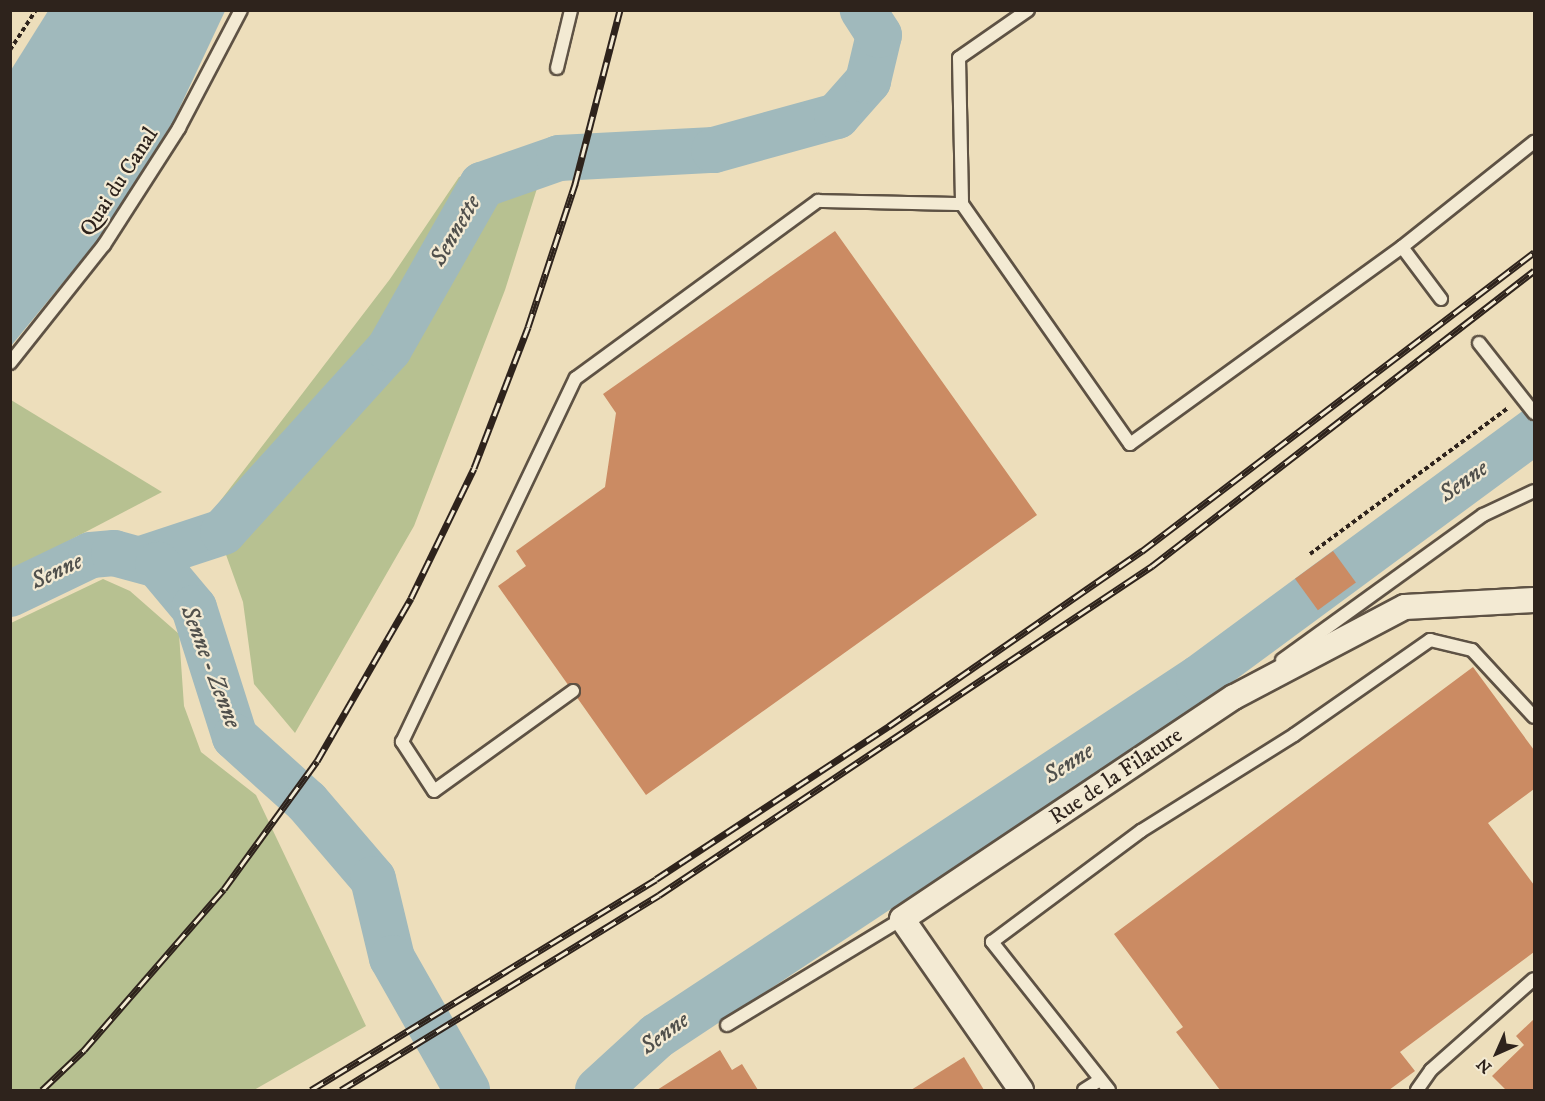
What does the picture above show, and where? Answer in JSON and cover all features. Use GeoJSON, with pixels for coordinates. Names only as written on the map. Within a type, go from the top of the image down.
{"type":"FeatureCollection","features":[{"type":"Feature","properties":{"kind":"street","name":"Rue de la Filature"},"geometry":{"type":"LineString","coordinates":[[902,919],[1234,697],[1405,607],[1534,600]]}},
{"type":"Feature","properties":{"kind":"street"},"geometry":{"type":"LineString","coordinates":[[902,919],[1021,1090]]}},
{"type":"Feature","properties":{"kind":"lane","name":"Quai du Canal"},"geometry":{"type":"LineString","coordinates":[[10,363],[104,245],[179,128],[241,10]]}},
{"type":"Feature","properties":{"kind":"lane"},"geometry":{"type":"LineString","coordinates":[[557,68],[572,10]]}},
{"type":"Feature","properties":{"kind":"lane"},"geometry":{"type":"LineString","coordinates":[[1028,10],[959,58],[962,204],[1130,444],[1402,247],[1534,142]]}},
{"type":"Feature","properties":{"kind":"lane"},"geometry":{"type":"LineString","coordinates":[[573,691],[434,790],[402,742],[576,378],[818,201],[962,204]]}},
{"type":"Feature","properties":{"kind":"lane"},"geometry":{"type":"LineString","coordinates":[[1402,247],[1441,298]]}},
{"type":"Feature","properties":{"kind":"lane"},"geometry":{"type":"LineString","coordinates":[[1479,343],[1530,408]]}},
{"type":"Feature","properties":{"kind":"lane"},"geometry":{"type":"LineString","coordinates":[[1234,697],[1483,515],[1534,491]]}},
{"type":"Feature","properties":{"kind":"lane"},"geometry":{"type":"LineString","coordinates":[[1108,1090],[992,942],[1141,831],[1294,735],[1430,640],[1472,650],[1534,717]]}},
{"type":"Feature","properties":{"kind":"lane"},"geometry":{"type":"LineString","coordinates":[[727,1025],[902,919]]}},
{"type":"Feature","properties":{"kind":"lane"},"geometry":{"type":"LineString","coordinates":[[1417,1090],[1431,1070],[1534,979]]}},
{"type":"Feature","properties":{"kind":"lane"},"geometry":{"type":"LineString","coordinates":[[1084,1090],[1100,1080]]}},
{"type":"Feature","properties":{"kind":"path"},"geometry":{"type":"LineString","coordinates":[[10,50],[36,10]]}},
{"type":"Feature","properties":{"kind":"path"},"geometry":{"type":"LineString","coordinates":[[1310,554],[1509,408],[1530,408]]}},
{"type":"Feature","properties":{"kind":"green space"},"geometry":{"type":"Polygon","coordinates":[[[551,144],[505,290],[414,526],[295,733],[254,684],[243,602],[211,513],[390,279],[459,177],[551,144]]]}},
{"type":"Feature","properties":{"kind":"green space"},"geometry":{"type":"Polygon","coordinates":[[[11,400],[162,492],[11,571],[11,400]]]}},
{"type":"Feature","properties":{"kind":"green space"},"geometry":{"type":"Polygon","coordinates":[[[103,579],[130,591],[179,634],[184,706],[201,752],[256,795],[366,1026],[254,1090],[11,1090],[11,623],[103,579]]]}},
{"type":"Feature","properties":{"kind":"water"},"geometry":{"type":"Polygon","coordinates":[[[48,11],[225,11],[173,122],[97,241],[11,346],[11,70],[48,11]]]}},
{"type":"Feature","properties":{"kind":"building"},"geometry":{"type":"Polygon","coordinates":[[[835,231],[1037,515],[646,795],[498,586],[526,566],[516,551],[605,487],[616,413],[603,394],[835,231]]]}},
{"type":"Feature","properties":{"kind":"building"},"geometry":{"type":"Polygon","coordinates":[[[1333,551],[1356,583],[1318,610],[1295,579],[1333,551]]]}},
{"type":"Feature","properties":{"kind":"building"},"geometry":{"type":"Polygon","coordinates":[[[1473,667],[1534,750],[1534,789],[1488,823],[1534,885],[1534,952],[1400,1052],[1415,1071],[1389,1090],[1220,1090],[1176,1032],[1183,1027],[1114,934],[1473,667]]]}},
{"type":"Feature","properties":{"kind":"building"},"geometry":{"type":"Polygon","coordinates":[[[1534,1019],[1534,1090],[1506,1090],[1492,1076],[1524,1045],[1516,1036],[1534,1019]]]}},
{"type":"Feature","properties":{"kind":"building"},"geometry":{"type":"Polygon","coordinates":[[[720,1050],[732,1070],[742,1064],[758,1090],[657,1090],[720,1050]]]}},
{"type":"Feature","properties":{"kind":"building"},"geometry":{"type":"Polygon","coordinates":[[[964,1057],[984,1090],[911,1090],[964,1057]]]}},
{"type":"Feature","properties":{"kind":"waterway","name":"Sennette"},"geometry":{"type":"LineString","coordinates":[[141,559],[223,532],[389,349],[482,185],[559,158],[714,150],[837,116],[868,81],[879,35],[863,10]]}},
{"type":"Feature","properties":{"kind":"waterway","name":"Senne"},"geometry":{"type":"LineString","coordinates":[[598,1090],[657,1036],[1199,678],[1534,431]]}},
{"type":"Feature","properties":{"kind":"waterway","name":"Senne - Zenne"},"geometry":{"type":"LineString","coordinates":[[10,594],[91,555],[114,553],[158,565],[194,608],[235,737],[307,802],[373,879],[392,958],[467,1090]]}},
{"type":"Feature","properties":{"kind":"railway"},"geometry":{"type":"LineString","coordinates":[[42,1090],[84,1050],[224,889],[317,761],[411,598],[474,468],[528,327],[575,184],[620,10]]}},
{"type":"Feature","properties":{"kind":"railway"},"geometry":{"type":"LineString","coordinates":[[311,1090],[656,879],[889,726],[1142,551],[1534,252]]}},
{"type":"Feature","properties":{"kind":"railway"},"geometry":{"type":"LineString","coordinates":[[341,1090],[659,895],[1152,566],[1534,271]]}}]}
